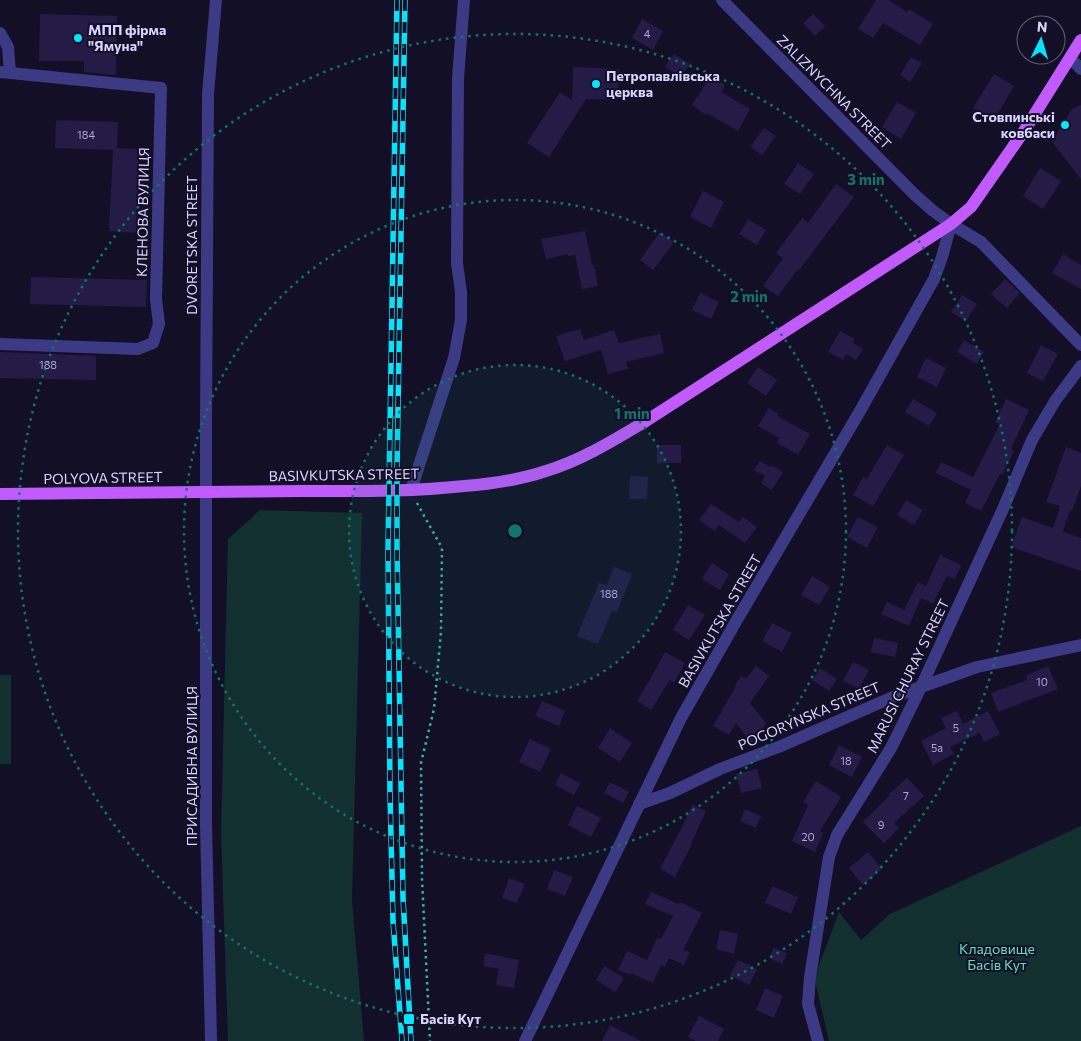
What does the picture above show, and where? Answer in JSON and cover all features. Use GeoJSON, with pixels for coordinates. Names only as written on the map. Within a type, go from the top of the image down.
{"type":"FeatureCollection","features":[{"type":"Feature","properties":{"kind":"main road","name":"BASIVKUTSKA STREET"},"geometry":{"type":"LineString","coordinates":[[206,491],[411,490],[482,484],[514,480],[545,472],[580,459],[654,415],[951,224],[971,207],[1026,128],[1081,40]]}},
{"type":"Feature","properties":{"kind":"main road","name":"POLYOVA STREET"},"geometry":{"type":"LineString","coordinates":[[0,494],[206,491]]}},
{"type":"Feature","properties":{"kind":"street","name":"DVORETSKA STREET"},"geometry":{"type":"LineString","coordinates":[[206,491],[208,94],[216,0]]}},
{"type":"Feature","properties":{"kind":"street"},"geometry":{"type":"LineString","coordinates":[[411,490],[454,358],[461,320],[461,292],[457,254],[458,78],[464,0]]}},
{"type":"Feature","properties":{"kind":"street","name":"ZALIZNYCHNA STREET"},"geometry":{"type":"LineString","coordinates":[[722,0],[915,195],[951,224],[981,242],[1081,345]]}},
{"type":"Feature","properties":{"kind":"street"},"geometry":{"type":"LineString","coordinates":[[0,33],[8,47],[5,72]]}},
{"type":"Feature","properties":{"kind":"street"},"geometry":{"type":"LineString","coordinates":[[1070,58],[1081,69]]}},
{"type":"Feature","properties":{"kind":"street","name":"КЛЕНОВА ВУЛИЦЯ"},"geometry":{"type":"LineString","coordinates":[[0,344],[138,349],[153,343],[159,324],[156,300],[161,88],[5,72]]}},
{"type":"Feature","properties":{"kind":"street","name":"BASIVKUTSKA STREET"},"geometry":{"type":"LineString","coordinates":[[525,1041],[681,718],[860,411],[934,279],[951,224]]}},
{"type":"Feature","properties":{"kind":"street","name":"MARUSI CHURAY STREET"},"geometry":{"type":"LineString","coordinates":[[818,1041],[808,1004],[811,970],[829,857],[837,835],[891,748],[922,687],[1003,509],[1032,440],[1055,401],[1081,366]]}},
{"type":"Feature","properties":{"kind":"street","name":"ПРИСАДИБНА ВУЛИЦЯ"},"geometry":{"type":"LineString","coordinates":[[206,491],[206,823],[211,1041]]}},
{"type":"Feature","properties":{"kind":"street","name":"POGORYNSKA STREET"},"geometry":{"type":"LineString","coordinates":[[640,804],[670,793],[720,769],[781,746],[893,697],[977,668],[1081,645]]}},
{"type":"Feature","properties":{"kind":"path"},"geometry":{"type":"LineString","coordinates":[[411,490],[442,548],[441,632],[434,709],[421,764],[422,879],[430,1041]]}},
{"type":"Feature","properties":{"kind":"green space"},"geometry":{"type":"Polygon","coordinates":[[[260,510],[362,513],[352,900],[364,1041],[228,1041],[221,832],[228,539],[260,510]]]}},
{"type":"Feature","properties":{"kind":"green space"},"geometry":{"type":"Polygon","coordinates":[[[0,675],[11,675],[11,764],[0,764],[0,675]]]}},
{"type":"Feature","properties":{"kind":"green space","name":"Кладовище Басів Кут"},"geometry":{"type":"Polygon","coordinates":[[[1081,826],[1081,1041],[829,1041],[815,981],[839,912],[861,940],[890,914],[1081,826]]]}},
{"type":"Feature","properties":{"kind":"building"},"geometry":{"type":"Polygon","coordinates":[[[876,0],[888,0],[907,12],[909,9],[933,24],[920,45],[883,23],[873,38],[858,29],[876,0]]]}},
{"type":"Feature","properties":{"kind":"building","name":"МПП фірма \"Ямуна\""},"geometry":{"type":"Polygon","coordinates":[[[40,14],[117,16],[116,75],[84,72],[84,61],[39,61],[40,14]]]}},
{"type":"Feature","properties":{"kind":"building"},"geometry":{"type":"Polygon","coordinates":[[[813,14],[825,26],[815,36],[803,23],[813,14]]]}},
{"type":"Feature","properties":{"kind":"building"},"geometry":{"type":"Polygon","coordinates":[[[642,19],[663,31],[653,50],[632,38],[642,19]]]}},
{"type":"Feature","properties":{"kind":"building"},"geometry":{"type":"Polygon","coordinates":[[[674,54],[690,64],[681,77],[665,67],[674,54]]]}},
{"type":"Feature","properties":{"kind":"building"},"geometry":{"type":"Polygon","coordinates":[[[911,57],[922,63],[910,82],[900,75],[911,57]]]}},
{"type":"Feature","properties":{"kind":"building"},"geometry":{"type":"Polygon","coordinates":[[[573,67],[619,69],[618,100],[586,99],[549,157],[527,143],[560,92],[572,100],[573,67]]]}},
{"type":"Feature","properties":{"kind":"building"},"geometry":{"type":"Polygon","coordinates":[[[994,74],[1014,86],[994,120],[973,108],[994,74]]]}},
{"type":"Feature","properties":{"kind":"building"},"geometry":{"type":"Polygon","coordinates":[[[711,75],[725,85],[721,92],[750,109],[738,131],[707,113],[706,115],[692,105],[711,75]]]}},
{"type":"Feature","properties":{"kind":"building"},"geometry":{"type":"Polygon","coordinates":[[[897,102],[916,113],[901,139],[882,127],[897,102]]]}},
{"type":"Feature","properties":{"kind":"building"},"geometry":{"type":"Polygon","coordinates":[[[1081,105],[1081,179],[1052,142],[1072,109],[1081,105]]]}},
{"type":"Feature","properties":{"kind":"building"},"geometry":{"type":"Polygon","coordinates":[[[56,120],[118,122],[117,148],[139,149],[136,233],[109,231],[113,150],[55,148],[56,120]]]}},
{"type":"Feature","properties":{"kind":"building"},"geometry":{"type":"Polygon","coordinates":[[[764,128],[776,136],[762,155],[750,147],[764,128]]]}},
{"type":"Feature","properties":{"kind":"building"},"geometry":{"type":"Polygon","coordinates":[[[798,163],[814,174],[800,194],[784,184],[798,163]]]}},
{"type":"Feature","properties":{"kind":"building"},"geometry":{"type":"Polygon","coordinates":[[[1040,168],[1061,181],[1043,209],[1023,196],[1040,168]]]}},
{"type":"Feature","properties":{"kind":"building"},"geometry":{"type":"Polygon","coordinates":[[[836,184],[854,197],[778,296],[763,286],[783,258],[776,253],[802,218],[808,223],[836,184]]]}},
{"type":"Feature","properties":{"kind":"building"},"geometry":{"type":"Polygon","coordinates":[[[703,191],[724,202],[711,228],[690,217],[703,191]]]}},
{"type":"Feature","properties":{"kind":"building"},"geometry":{"type":"Polygon","coordinates":[[[748,219],[766,230],[757,245],[739,234],[748,219]]]}},
{"type":"Feature","properties":{"kind":"building"},"geometry":{"type":"Polygon","coordinates":[[[585,231],[598,286],[582,289],[575,255],[568,256],[568,254],[546,259],[541,239],[585,231]]]}},
{"type":"Feature","properties":{"kind":"building"},"geometry":{"type":"Polygon","coordinates":[[[660,232],[674,242],[653,270],[640,260],[660,232]]]}},
{"type":"Feature","properties":{"kind":"building"},"geometry":{"type":"Polygon","coordinates":[[[1063,254],[1081,265],[1081,289],[1052,273],[1063,254]]]}},
{"type":"Feature","properties":{"kind":"building"},"geometry":{"type":"Polygon","coordinates":[[[31,277],[147,280],[146,307],[30,304],[31,277]]]}},
{"type":"Feature","properties":{"kind":"building"},"geometry":{"type":"Polygon","coordinates":[[[1005,279],[1020,293],[1007,308],[991,294],[1005,279]]]}},
{"type":"Feature","properties":{"kind":"building"},"geometry":{"type":"Polygon","coordinates":[[[700,293],[719,302],[711,319],[692,310],[700,293]]]}},
{"type":"Feature","properties":{"kind":"building"},"geometry":{"type":"Polygon","coordinates":[[[962,295],[977,304],[966,321],[951,312],[962,295]]]}},
{"type":"Feature","properties":{"kind":"building"},"geometry":{"type":"Polygon","coordinates":[[[580,329],[584,340],[614,330],[619,343],[660,334],[664,353],[626,362],[628,369],[608,374],[601,350],[565,361],[556,336],[580,329]]]}},
{"type":"Feature","properties":{"kind":"building"},"geometry":{"type":"Polygon","coordinates":[[[840,331],[855,339],[853,343],[863,349],[856,360],[847,354],[843,360],[828,352],[840,331]]]}},
{"type":"Feature","properties":{"kind":"building"},"geometry":{"type":"Polygon","coordinates":[[[964,340],[984,352],[977,364],[957,352],[964,340]]]}},
{"type":"Feature","properties":{"kind":"building"},"geometry":{"type":"Polygon","coordinates":[[[1041,345],[1058,354],[1043,381],[1027,373],[1041,345]]]}},
{"type":"Feature","properties":{"kind":"building"},"geometry":{"type":"Polygon","coordinates":[[[0,352],[96,356],[96,380],[0,378],[0,352]]]}},
{"type":"Feature","properties":{"kind":"building"},"geometry":{"type":"Polygon","coordinates":[[[926,358],[946,368],[937,387],[917,377],[926,358]]]}},
{"type":"Feature","properties":{"kind":"building"},"geometry":{"type":"Polygon","coordinates":[[[758,367],[777,380],[766,396],[747,383],[758,367]]]}},
{"type":"Feature","properties":{"kind":"building"},"geometry":{"type":"Polygon","coordinates":[[[913,399],[937,413],[929,426],[905,412],[913,399]]]}},
{"type":"Feature","properties":{"kind":"building"},"geometry":{"type":"Polygon","coordinates":[[[1006,399],[1029,410],[1011,449],[1014,451],[981,511],[965,503],[971,490],[936,473],[941,462],[973,477],[1000,424],[995,422],[1006,399]]]}},
{"type":"Feature","properties":{"kind":"building"},"geometry":{"type":"Polygon","coordinates":[[[769,408],[779,414],[777,416],[810,434],[798,455],[777,443],[779,438],[758,426],[769,408]]]}},
{"type":"Feature","properties":{"kind":"building"},"geometry":{"type":"Polygon","coordinates":[[[657,445],[681,445],[681,463],[657,463],[657,445]]]}},
{"type":"Feature","properties":{"kind":"building"},"geometry":{"type":"Polygon","coordinates":[[[887,445],[904,455],[873,506],[853,495],[863,477],[867,479],[887,445]]]}},
{"type":"Feature","properties":{"kind":"building"},"geometry":{"type":"Polygon","coordinates":[[[1066,447],[1081,453],[1081,486],[1063,532],[1081,538],[1081,571],[1011,547],[1022,517],[1053,528],[1060,506],[1046,502],[1066,447]]]}},
{"type":"Feature","properties":{"kind":"building"},"geometry":{"type":"Polygon","coordinates":[[[760,461],[783,472],[772,490],[761,483],[765,476],[754,470],[760,461]]]}},
{"type":"Feature","properties":{"kind":"building"},"geometry":{"type":"Polygon","coordinates":[[[630,476],[648,477],[647,499],[629,499],[630,476]]]}},
{"type":"Feature","properties":{"kind":"building"},"geometry":{"type":"Polygon","coordinates":[[[906,500],[923,510],[914,525],[897,515],[906,500]]]}},
{"type":"Feature","properties":{"kind":"building"},"geometry":{"type":"Polygon","coordinates":[[[711,504],[739,522],[743,517],[757,527],[745,543],[719,525],[715,531],[699,520],[711,504]]]}},
{"type":"Feature","properties":{"kind":"building"},"geometry":{"type":"Polygon","coordinates":[[[858,517],[878,527],[867,548],[847,537],[858,517]]]}},
{"type":"Feature","properties":{"kind":"building"},"geometry":{"type":"Polygon","coordinates":[[[940,555],[961,565],[955,579],[947,576],[933,604],[921,598],[909,626],[881,614],[887,602],[904,610],[918,582],[926,586],[940,555]]]}},
{"type":"Feature","properties":{"kind":"building"},"geometry":{"type":"Polygon","coordinates":[[[712,563],[729,574],[720,590],[702,579],[712,563]]]}},
{"type":"Feature","properties":{"kind":"building"},"geometry":{"type":"Polygon","coordinates":[[[614,567],[632,574],[617,612],[612,611],[598,644],[577,636],[599,583],[607,585],[614,567]]]}},
{"type":"Feature","properties":{"kind":"building"},"geometry":{"type":"Polygon","coordinates":[[[812,576],[830,587],[819,605],[801,595],[812,576]]]}},
{"type":"Feature","properties":{"kind":"building"},"geometry":{"type":"Polygon","coordinates":[[[688,605],[705,615],[689,640],[673,630],[688,605]]]}},
{"type":"Feature","properties":{"kind":"building"},"geometry":{"type":"Polygon","coordinates":[[[772,623],[792,633],[782,652],[762,641],[772,623]]]}},
{"type":"Feature","properties":{"kind":"building"},"geometry":{"type":"Polygon","coordinates":[[[874,638],[898,643],[895,657],[871,652],[874,638]]]}},
{"type":"Feature","properties":{"kind":"building"},"geometry":{"type":"Polygon","coordinates":[[[665,652],[685,663],[674,683],[670,680],[651,710],[637,701],[665,652]]]}},
{"type":"Feature","properties":{"kind":"building"},"geometry":{"type":"Polygon","coordinates":[[[853,662],[869,670],[859,689],[843,681],[853,662]]]}},
{"type":"Feature","properties":{"kind":"building"},"geometry":{"type":"Polygon","coordinates":[[[756,666],[769,676],[750,703],[766,723],[757,738],[751,743],[736,723],[729,735],[713,726],[741,676],[746,679],[756,666]]]}},
{"type":"Feature","properties":{"kind":"building"},"geometry":{"type":"Polygon","coordinates":[[[1048,666],[1058,689],[998,712],[991,693],[1027,680],[1026,675],[1048,666]]]}},
{"type":"Feature","properties":{"kind":"building"},"geometry":{"type":"Polygon","coordinates":[[[820,668],[837,679],[829,691],[812,680],[820,668]]]}},
{"type":"Feature","properties":{"kind":"building"},"geometry":{"type":"Polygon","coordinates":[[[542,701],[565,711],[559,726],[535,716],[542,701]]]}},
{"type":"Feature","properties":{"kind":"building"},"geometry":{"type":"Polygon","coordinates":[[[957,711],[963,724],[988,711],[1000,734],[984,742],[980,733],[950,747],[954,754],[933,765],[921,741],[946,728],[941,718],[957,711]]]}},
{"type":"Feature","properties":{"kind":"building"},"geometry":{"type":"Polygon","coordinates":[[[610,728],[632,743],[620,762],[598,748],[610,728]]]}},
{"type":"Feature","properties":{"kind":"building"},"geometry":{"type":"Polygon","coordinates":[[[530,739],[551,749],[540,772],[519,762],[530,739]]]}},
{"type":"Feature","properties":{"kind":"building"},"geometry":{"type":"Polygon","coordinates":[[[839,745],[862,757],[852,777],[829,765],[839,745]]]}},
{"type":"Feature","properties":{"kind":"building"},"geometry":{"type":"Polygon","coordinates":[[[757,769],[762,788],[741,793],[736,774],[757,769]]]}},
{"type":"Feature","properties":{"kind":"building"},"geometry":{"type":"Polygon","coordinates":[[[561,773],[580,783],[574,795],[555,785],[561,773]]]}},
{"type":"Feature","properties":{"kind":"building"},"geometry":{"type":"Polygon","coordinates":[[[907,778],[924,796],[894,823],[899,828],[884,843],[863,822],[907,778]]]}},
{"type":"Feature","properties":{"kind":"building"},"geometry":{"type":"Polygon","coordinates":[[[816,781],[841,797],[820,831],[823,833],[815,852],[792,841],[808,805],[803,802],[816,781]]]}},
{"type":"Feature","properties":{"kind":"building"},"geometry":{"type":"Polygon","coordinates":[[[610,782],[629,792],[623,803],[604,793],[610,782]]]}},
{"type":"Feature","properties":{"kind":"building"},"geometry":{"type":"Polygon","coordinates":[[[692,805],[706,811],[675,877],[660,869],[692,805]]]}},
{"type":"Feature","properties":{"kind":"building"},"geometry":{"type":"Polygon","coordinates":[[[577,806],[601,818],[591,837],[568,825],[577,806]]]}},
{"type":"Feature","properties":{"kind":"building"},"geometry":{"type":"Polygon","coordinates":[[[745,809],[761,816],[756,828],[740,821],[745,809]]]}},
{"type":"Feature","properties":{"kind":"building"},"geometry":{"type":"Polygon","coordinates":[[[868,852],[882,869],[863,885],[849,868],[868,852]]]}},
{"type":"Feature","properties":{"kind":"building"},"geometry":{"type":"Polygon","coordinates":[[[554,870],[573,877],[565,896],[547,889],[554,870]]]}},
{"type":"Feature","properties":{"kind":"building"},"geometry":{"type":"Polygon","coordinates":[[[509,878],[525,884],[517,903],[502,898],[509,878]]]}},
{"type":"Feature","properties":{"kind":"building"},"geometry":{"type":"Polygon","coordinates":[[[772,886],[798,897],[791,914],[765,903],[772,886]]]}},
{"type":"Feature","properties":{"kind":"building"},"geometry":{"type":"Polygon","coordinates":[[[651,892],[679,904],[680,902],[702,913],[683,950],[690,952],[684,965],[669,958],[665,967],[661,965],[653,983],[618,970],[627,951],[647,960],[657,938],[661,939],[673,916],[645,904],[651,892]]]}},
{"type":"Feature","properties":{"kind":"building"},"geometry":{"type":"Polygon","coordinates":[[[720,930],[738,934],[734,954],[716,949],[720,930]]]}},
{"type":"Feature","properties":{"kind":"building"},"geometry":{"type":"Polygon","coordinates":[[[774,948],[787,953],[782,964],[769,958],[774,948]]]}},
{"type":"Feature","properties":{"kind":"building"},"geometry":{"type":"Polygon","coordinates":[[[485,953],[519,960],[514,988],[496,985],[499,969],[483,966],[485,953]]]}},
{"type":"Feature","properties":{"kind":"building"},"geometry":{"type":"Polygon","coordinates":[[[738,960],[757,969],[749,985],[730,975],[738,960]]]}},
{"type":"Feature","properties":{"kind":"building"},"geometry":{"type":"Polygon","coordinates":[[[604,966],[624,978],[615,992],[596,980],[604,966]]]}},
{"type":"Feature","properties":{"kind":"building"},"geometry":{"type":"Polygon","coordinates":[[[765,988],[783,996],[774,1018],[756,1010],[765,988]]]}},
{"type":"Feature","properties":{"kind":"building"},"geometry":{"type":"Polygon","coordinates":[[[699,1016],[724,1029],[718,1041],[696,1041],[688,1037],[699,1016]]]}},
{"type":"Feature","properties":{"kind":"building"},"geometry":{"type":"Polygon","coordinates":[[[610,1025],[641,1041],[602,1041],[610,1025]]]}},
{"type":"Feature","properties":{"kind":"railway"},"geometry":{"type":"LineString","coordinates":[[397,0],[388,549],[393,921],[402,1041]]}},
{"type":"Feature","properties":{"kind":"railway"},"geometry":{"type":"LineString","coordinates":[[405,0],[397,549],[403,898],[411,1041]]}},
{"type":"Feature","properties":{"kind":"place","name":"МПП фірма \"Ямуна\""},"geometry":{"type":"Point","coordinates":[78,38]}},
{"type":"Feature","properties":{"kind":"place","name":"Петропавлівська церква"},"geometry":{"type":"Point","coordinates":[596,84]}},
{"type":"Feature","properties":{"kind":"place","name":"Стовпинські ковбаси"},"geometry":{"type":"Point","coordinates":[1065,125]}},
{"type":"Feature","properties":{"kind":"place","name":"Басів Кут"},"geometry":{"type":"Point","coordinates":[409,1019]}}]}
